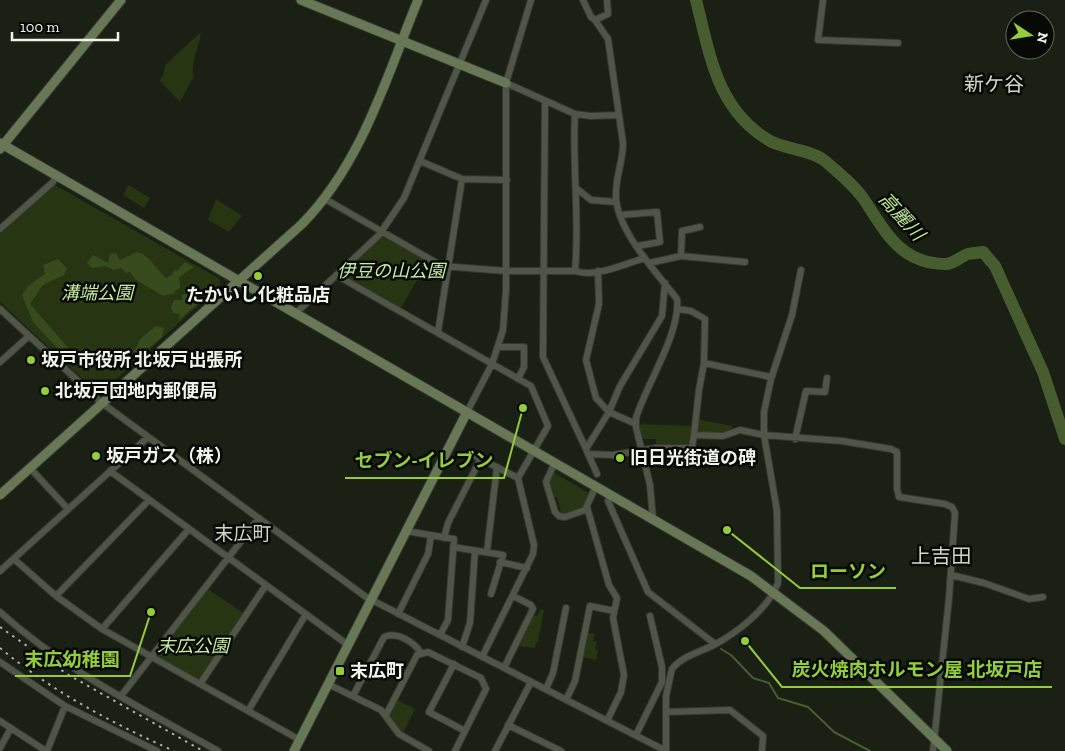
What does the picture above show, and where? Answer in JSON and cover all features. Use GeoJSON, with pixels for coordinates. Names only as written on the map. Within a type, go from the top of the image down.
{"type":"FeatureCollection","features":[{"type":"Feature","properties":{"kind":"street"},"geometry":{"type":"LineString","coordinates":[[121,0],[1,146],[238,280],[751,576],[846,650],[947,751]]}},
{"type":"Feature","properties":{"kind":"street"},"geometry":{"type":"LineString","coordinates":[[301,0],[506,83],[575,114],[591,116],[619,115]]}},
{"type":"Feature","properties":{"kind":"street"},"geometry":{"type":"LineString","coordinates":[[0,495],[302,224],[326,199],[354,154],[418,0]]}},
{"type":"Feature","properties":{"kind":"street"},"geometry":{"type":"LineString","coordinates":[[296,314],[338,276],[382,231],[404,198],[486,0]]}},
{"type":"Feature","properties":{"kind":"street"},"geometry":{"type":"LineString","coordinates":[[294,751],[499,347],[505,315],[506,83],[531,0]]}},
{"type":"Feature","properties":{"kind":"street"},"geometry":{"type":"LineString","coordinates":[[582,0],[591,17],[608,39],[619,115],[622,160],[616,202],[620,215],[637,246],[677,299],[678,309],[661,357],[639,409],[636,424],[650,485],[653,519]]}},
{"type":"Feature","properties":{"kind":"street"},"geometry":{"type":"LineString","coordinates":[[595,20],[608,14],[607,0]]}},
{"type":"Feature","properties":{"kind":"street"},"geometry":{"type":"LineString","coordinates":[[824,0],[818,40],[898,42]]}},
{"type":"Feature","properties":{"kind":"street"},"geometry":{"type":"LineString","coordinates":[[545,102],[543,357],[597,474]]}},
{"type":"Feature","properties":{"kind":"street"},"geometry":{"type":"LineString","coordinates":[[575,114],[573,148],[576,188],[575,271]]}},
{"type":"Feature","properties":{"kind":"street"},"geometry":{"type":"LineString","coordinates":[[420,161],[462,179],[507,180]]}},
{"type":"Feature","properties":{"kind":"street"},"geometry":{"type":"LineString","coordinates":[[0,230],[53,182],[56,176]]}},
{"type":"Feature","properties":{"kind":"street"},"geometry":{"type":"LineString","coordinates":[[438,332],[462,179]]}},
{"type":"Feature","properties":{"kind":"street"},"geometry":{"type":"LineString","coordinates":[[576,188],[591,200],[616,202]]}},
{"type":"Feature","properties":{"kind":"street"},"geometry":{"type":"LineString","coordinates":[[326,199],[448,268],[506,271],[575,271],[582,274],[647,260],[681,256],[745,262]]}},
{"type":"Feature","properties":{"kind":"street"},"geometry":{"type":"LineString","coordinates":[[620,215],[657,212],[660,242],[637,246]]}},
{"type":"Feature","properties":{"kind":"street"},"geometry":{"type":"LineString","coordinates":[[681,256],[682,231],[700,227]]}},
{"type":"Feature","properties":{"kind":"street"},"geometry":{"type":"LineString","coordinates":[[0,309],[102,403],[371,600],[666,751],[666,696],[672,669],[690,656],[715,644],[740,628],[774,593],[778,574],[777,511],[764,435],[764,412],[772,377],[792,315],[801,270]]}},
{"type":"Feature","properties":{"kind":"street"},"geometry":{"type":"LineString","coordinates":[[598,271],[599,304],[586,360],[596,398],[609,412],[636,424]]}},
{"type":"Feature","properties":{"kind":"street"},"geometry":{"type":"LineString","coordinates":[[338,276],[531,386],[548,424],[518,478],[534,545],[533,554],[482,657]]}},
{"type":"Feature","properties":{"kind":"street"},"geometry":{"type":"LineString","coordinates":[[587,451],[609,412],[620,386],[662,316],[665,283]]}},
{"type":"Feature","properties":{"kind":"street"},"geometry":{"type":"LineString","coordinates":[[587,451],[619,454],[641,450],[692,447],[704,363],[705,319],[691,311],[678,309]]}},
{"type":"Feature","properties":{"kind":"street"},"geometry":{"type":"LineString","coordinates":[[0,362],[29,336]]}},
{"type":"Feature","properties":{"kind":"street"},"geometry":{"type":"LineString","coordinates":[[499,347],[524,347],[524,367],[518,379]]}},
{"type":"Feature","properties":{"kind":"street"},"geometry":{"type":"LineString","coordinates":[[704,363],[772,377]]}},
{"type":"Feature","properties":{"kind":"street"},"geometry":{"type":"LineString","coordinates":[[795,439],[806,391],[825,392],[827,378]]}},
{"type":"Feature","properties":{"kind":"street"},"geometry":{"type":"LineString","coordinates":[[694,435],[723,436],[740,430],[795,439],[842,441],[891,449],[899,455],[897,489],[899,497],[945,504],[952,507],[954,513],[951,575],[933,751]]}},
{"type":"Feature","properties":{"kind":"street"},"geometry":{"type":"LineString","coordinates":[[0,571],[148,437]]}},
{"type":"Feature","properties":{"kind":"street"},"geometry":{"type":"LineString","coordinates":[[444,538],[448,523],[477,458],[518,478]]}},
{"type":"Feature","properties":{"kind":"street"},"geometry":{"type":"LineString","coordinates":[[555,462],[546,482],[556,515],[565,517],[583,512],[596,486]]}},
{"type":"Feature","properties":{"kind":"street"},"geometry":{"type":"LineString","coordinates":[[487,552],[497,467]]}},
{"type":"Feature","properties":{"kind":"street"},"geometry":{"type":"LineString","coordinates":[[30,468],[68,509]]}},
{"type":"Feature","properties":{"kind":"street"},"geometry":{"type":"LineString","coordinates":[[110,471],[348,645]]}},
{"type":"Feature","properties":{"kind":"street"},"geometry":{"type":"LineString","coordinates":[[56,596],[149,500]]}},
{"type":"Feature","properties":{"kind":"street"},"geometry":{"type":"LineString","coordinates":[[608,500],[648,592],[715,644]]}},
{"type":"Feature","properties":{"kind":"street"},"geometry":{"type":"LineString","coordinates":[[587,507],[609,585],[617,598],[613,618],[624,675],[621,692],[607,720]]}},
{"type":"Feature","properties":{"kind":"street"},"geometry":{"type":"LineString","coordinates":[[121,696],[259,518]]}},
{"type":"Feature","properties":{"kind":"street"},"geometry":{"type":"LineString","coordinates":[[102,628],[189,529]]}},
{"type":"Feature","properties":{"kind":"street"},"geometry":{"type":"LineString","coordinates":[[406,531],[454,539],[448,620],[440,635]]}},
{"type":"Feature","properties":{"kind":"street"},"geometry":{"type":"LineString","coordinates":[[398,614],[428,554],[431,536]]}},
{"type":"Feature","properties":{"kind":"street"},"geometry":{"type":"LineString","coordinates":[[453,546],[503,554],[491,594]]}},
{"type":"Feature","properties":{"kind":"street"},"geometry":{"type":"LineString","coordinates":[[462,647],[470,623],[475,551]]}},
{"type":"Feature","properties":{"kind":"street"},"geometry":{"type":"LineString","coordinates":[[14,559],[56,596],[102,628],[300,740]]}},
{"type":"Feature","properties":{"kind":"street"},"geometry":{"type":"LineString","coordinates":[[500,562],[527,568]]}},
{"type":"Feature","properties":{"kind":"street"},"geometry":{"type":"LineString","coordinates":[[951,575],[984,583],[1029,599],[1043,597]]}},
{"type":"Feature","properties":{"kind":"street"},"geometry":{"type":"LineString","coordinates":[[200,684],[266,585]]}},
{"type":"Feature","properties":{"kind":"street"},"geometry":{"type":"LineString","coordinates":[[504,668],[533,609],[531,605],[512,596]]}},
{"type":"Feature","properties":{"kind":"street"},"geometry":{"type":"LineString","coordinates":[[566,700],[575,681],[590,606],[614,611]]}},
{"type":"Feature","properties":{"kind":"street"},"geometry":{"type":"LineString","coordinates":[[546,689],[553,673],[566,608]]}},
{"type":"Feature","properties":{"kind":"street"},"geometry":{"type":"LineString","coordinates":[[0,612],[60,660],[218,751]]}},
{"type":"Feature","properties":{"kind":"street"},"geometry":{"type":"LineString","coordinates":[[248,711],[306,614]]}},
{"type":"Feature","properties":{"kind":"street"},"geometry":{"type":"LineString","coordinates":[[636,735],[662,682],[662,667],[650,616]]}},
{"type":"Feature","properties":{"kind":"street"},"geometry":{"type":"LineString","coordinates":[[353,696],[384,637],[397,635],[414,644],[420,653]]}},
{"type":"Feature","properties":{"kind":"street"},"geometry":{"type":"LineString","coordinates":[[386,715],[420,653],[431,652],[481,678],[486,685],[484,695],[455,751]]}},
{"type":"Feature","properties":{"kind":"street"},"geometry":{"type":"LineString","coordinates":[[0,662],[65,706],[157,751]]}},
{"type":"Feature","properties":{"kind":"street"},"geometry":{"type":"LineString","coordinates":[[454,664],[429,712],[465,731]]}},
{"type":"Feature","properties":{"kind":"street"},"geometry":{"type":"LineString","coordinates":[[495,751],[531,682]]}},
{"type":"Feature","properties":{"kind":"street"},"geometry":{"type":"LineString","coordinates":[[328,684],[381,710],[402,737],[429,751]]}},
{"type":"Feature","properties":{"kind":"street"},"geometry":{"type":"LineString","coordinates":[[0,721],[46,751],[65,706]]}},
{"type":"Feature","properties":{"kind":"street"},"geometry":{"type":"LineString","coordinates":[[666,712],[730,710],[762,736],[764,739],[762,751]]}},
{"type":"Feature","properties":{"kind":"street"},"geometry":{"type":"LineString","coordinates":[[508,725],[552,749],[561,751]]}},
{"type":"Feature","properties":{"kind":"street"},"geometry":{"type":"LineString","coordinates":[[0,748],[11,728]]}},
{"type":"Feature","properties":{"kind":"green space"},"geometry":{"type":"Polygon","coordinates":[[[201,32],[193,67],[194,76],[180,102],[159,80],[163,76],[165,65],[201,32]]]}},
{"type":"Feature","properties":{"kind":"green space","name":"溝端公園"},"geometry":{"type":"Polygon","coordinates":[[[55,185],[220,279],[220,286],[101,393],[97,392],[0,302],[0,234],[55,185]]]}},
{"type":"Feature","properties":{"kind":"green space"},"geometry":{"type":"Polygon","coordinates":[[[128,185],[150,198],[144,208],[123,195],[128,185]]]}},
{"type":"Feature","properties":{"kind":"green space"},"geometry":{"type":"Polygon","coordinates":[[[216,199],[242,216],[229,232],[208,220],[216,199]]]}},
{"type":"Feature","properties":{"kind":"green space","name":"伊豆の山公園"},"geometry":{"type":"Polygon","coordinates":[[[385,236],[428,261],[401,308],[346,276],[346,273],[381,237],[385,236]]]}},
{"type":"Feature","properties":{"kind":"green space"},"geometry":{"type":"Polygon","coordinates":[[[137,252],[149,259],[166,278],[172,275],[173,271],[178,270],[185,262],[194,267],[179,277],[180,288],[174,291],[175,293],[163,296],[135,279],[130,272],[126,273],[121,268],[114,270],[106,266],[92,268],[87,263],[93,255],[108,263],[110,254],[116,253],[120,260],[137,252]]]}},
{"type":"Feature","properties":{"kind":"green space"},"geometry":{"type":"Polygon","coordinates":[[[58,259],[67,268],[64,275],[43,285],[30,304],[70,350],[64,355],[33,322],[22,295],[28,286],[45,274],[43,265],[58,259]]]}},
{"type":"Feature","properties":{"kind":"green space"},"geometry":{"type":"Polygon","coordinates":[[[190,293],[197,304],[179,320],[180,314],[173,313],[171,307],[174,300],[182,300],[182,295],[190,293]]]}},
{"type":"Feature","properties":{"kind":"green space"},"geometry":{"type":"Polygon","coordinates":[[[156,326],[164,328],[162,337],[149,348],[142,348],[134,361],[130,361],[127,355],[136,349],[140,339],[156,326]]]}},
{"type":"Feature","properties":{"kind":"green space"},"geometry":{"type":"Polygon","coordinates":[[[697,419],[732,426],[731,432],[725,434],[696,432],[697,419]]]}},
{"type":"Feature","properties":{"kind":"green space"},"geometry":{"type":"Polygon","coordinates":[[[638,424],[693,426],[688,445],[656,446],[656,439],[641,439],[638,424]]]}},
{"type":"Feature","properties":{"kind":"green space"},"geometry":{"type":"Polygon","coordinates":[[[553,472],[589,493],[584,507],[565,514],[561,512],[557,497],[553,497],[549,483],[553,472]]]}},
{"type":"Feature","properties":{"kind":"green space","name":"末広公園"},"geometry":{"type":"Polygon","coordinates":[[[208,589],[243,613],[201,678],[197,679],[157,655],[208,589]]]}},
{"type":"Feature","properties":{"kind":"green space"},"geometry":{"type":"Polygon","coordinates":[[[541,609],[544,610],[538,642],[536,642],[535,648],[517,646],[533,616],[537,616],[541,609]]]}},
{"type":"Feature","properties":{"kind":"green space"},"geometry":{"type":"Polygon","coordinates":[[[588,633],[595,634],[593,641],[597,642],[595,649],[598,650],[596,660],[583,657],[588,633]]]}},
{"type":"Feature","properties":{"kind":"green space"},"geometry":{"type":"Polygon","coordinates":[[[397,700],[415,709],[403,733],[389,715],[397,700]]]}},
{"type":"Feature","properties":{"kind":"waterway","name":"高麗川"},"geometry":{"type":"LineString","coordinates":[[696,0],[712,61],[727,98],[739,115],[754,130],[772,142],[814,155],[825,161],[856,190],[896,244],[916,258],[947,264],[968,254],[983,252],[995,266],[1043,372],[1065,439]]}},
{"type":"Feature","properties":{"kind":"waterway"},"geometry":{"type":"LineString","coordinates":[[721,649],[731,655],[753,678],[769,683],[778,698],[808,707],[834,732],[870,751]]}},
{"type":"Feature","properties":{"kind":"railway"},"geometry":{"type":"LineString","coordinates":[[0,627],[67,674],[203,751]]}},
{"type":"Feature","properties":{"kind":"railway"},"geometry":{"type":"LineString","coordinates":[[0,648],[62,693],[128,729],[174,751]]}},
{"type":"Feature","properties":{"kind":"place","name":"たかいし化粧品店"},"geometry":{"type":"Point","coordinates":[258,276]}},
{"type":"Feature","properties":{"kind":"place","name":"坂戸市役所 北坂戸出張所"},"geometry":{"type":"Point","coordinates":[31,360]}},
{"type":"Feature","properties":{"kind":"place","name":"北坂戸団地内郵便局"},"geometry":{"type":"Point","coordinates":[45,391]}},
{"type":"Feature","properties":{"kind":"place","name":"セブン-イレブン"},"geometry":{"type":"Point","coordinates":[523,408]}},
{"type":"Feature","properties":{"kind":"place","name":"坂戸ガス（株）"},"geometry":{"type":"Point","coordinates":[96,456]}},
{"type":"Feature","properties":{"kind":"place","name":"旧日光街道の碑"},"geometry":{"type":"Point","coordinates":[620,458]}},
{"type":"Feature","properties":{"kind":"place","name":"ローソン"},"geometry":{"type":"Point","coordinates":[727,530]}},
{"type":"Feature","properties":{"kind":"place","name":"末広幼稚園"},"geometry":{"type":"Point","coordinates":[151,612]}},
{"type":"Feature","properties":{"kind":"place","name":"炭火焼肉ホルモン屋 北坂戸店"},"geometry":{"type":"Point","coordinates":[745,641]}},
{"type":"Feature","properties":{"kind":"place","name":"末広町"},"geometry":{"type":"Point","coordinates":[340,671]}},
{"type":"Feature","properties":{"kind":"district","name":"新ケ谷"},"geometry":{"type":"Point","coordinates":[994,84]}},
{"type":"Feature","properties":{"kind":"district","name":"末広町"},"geometry":{"type":"Point","coordinates":[243,533]}},
{"type":"Feature","properties":{"kind":"district","name":"上吉田"},"geometry":{"type":"Point","coordinates":[941,556]}}]}
